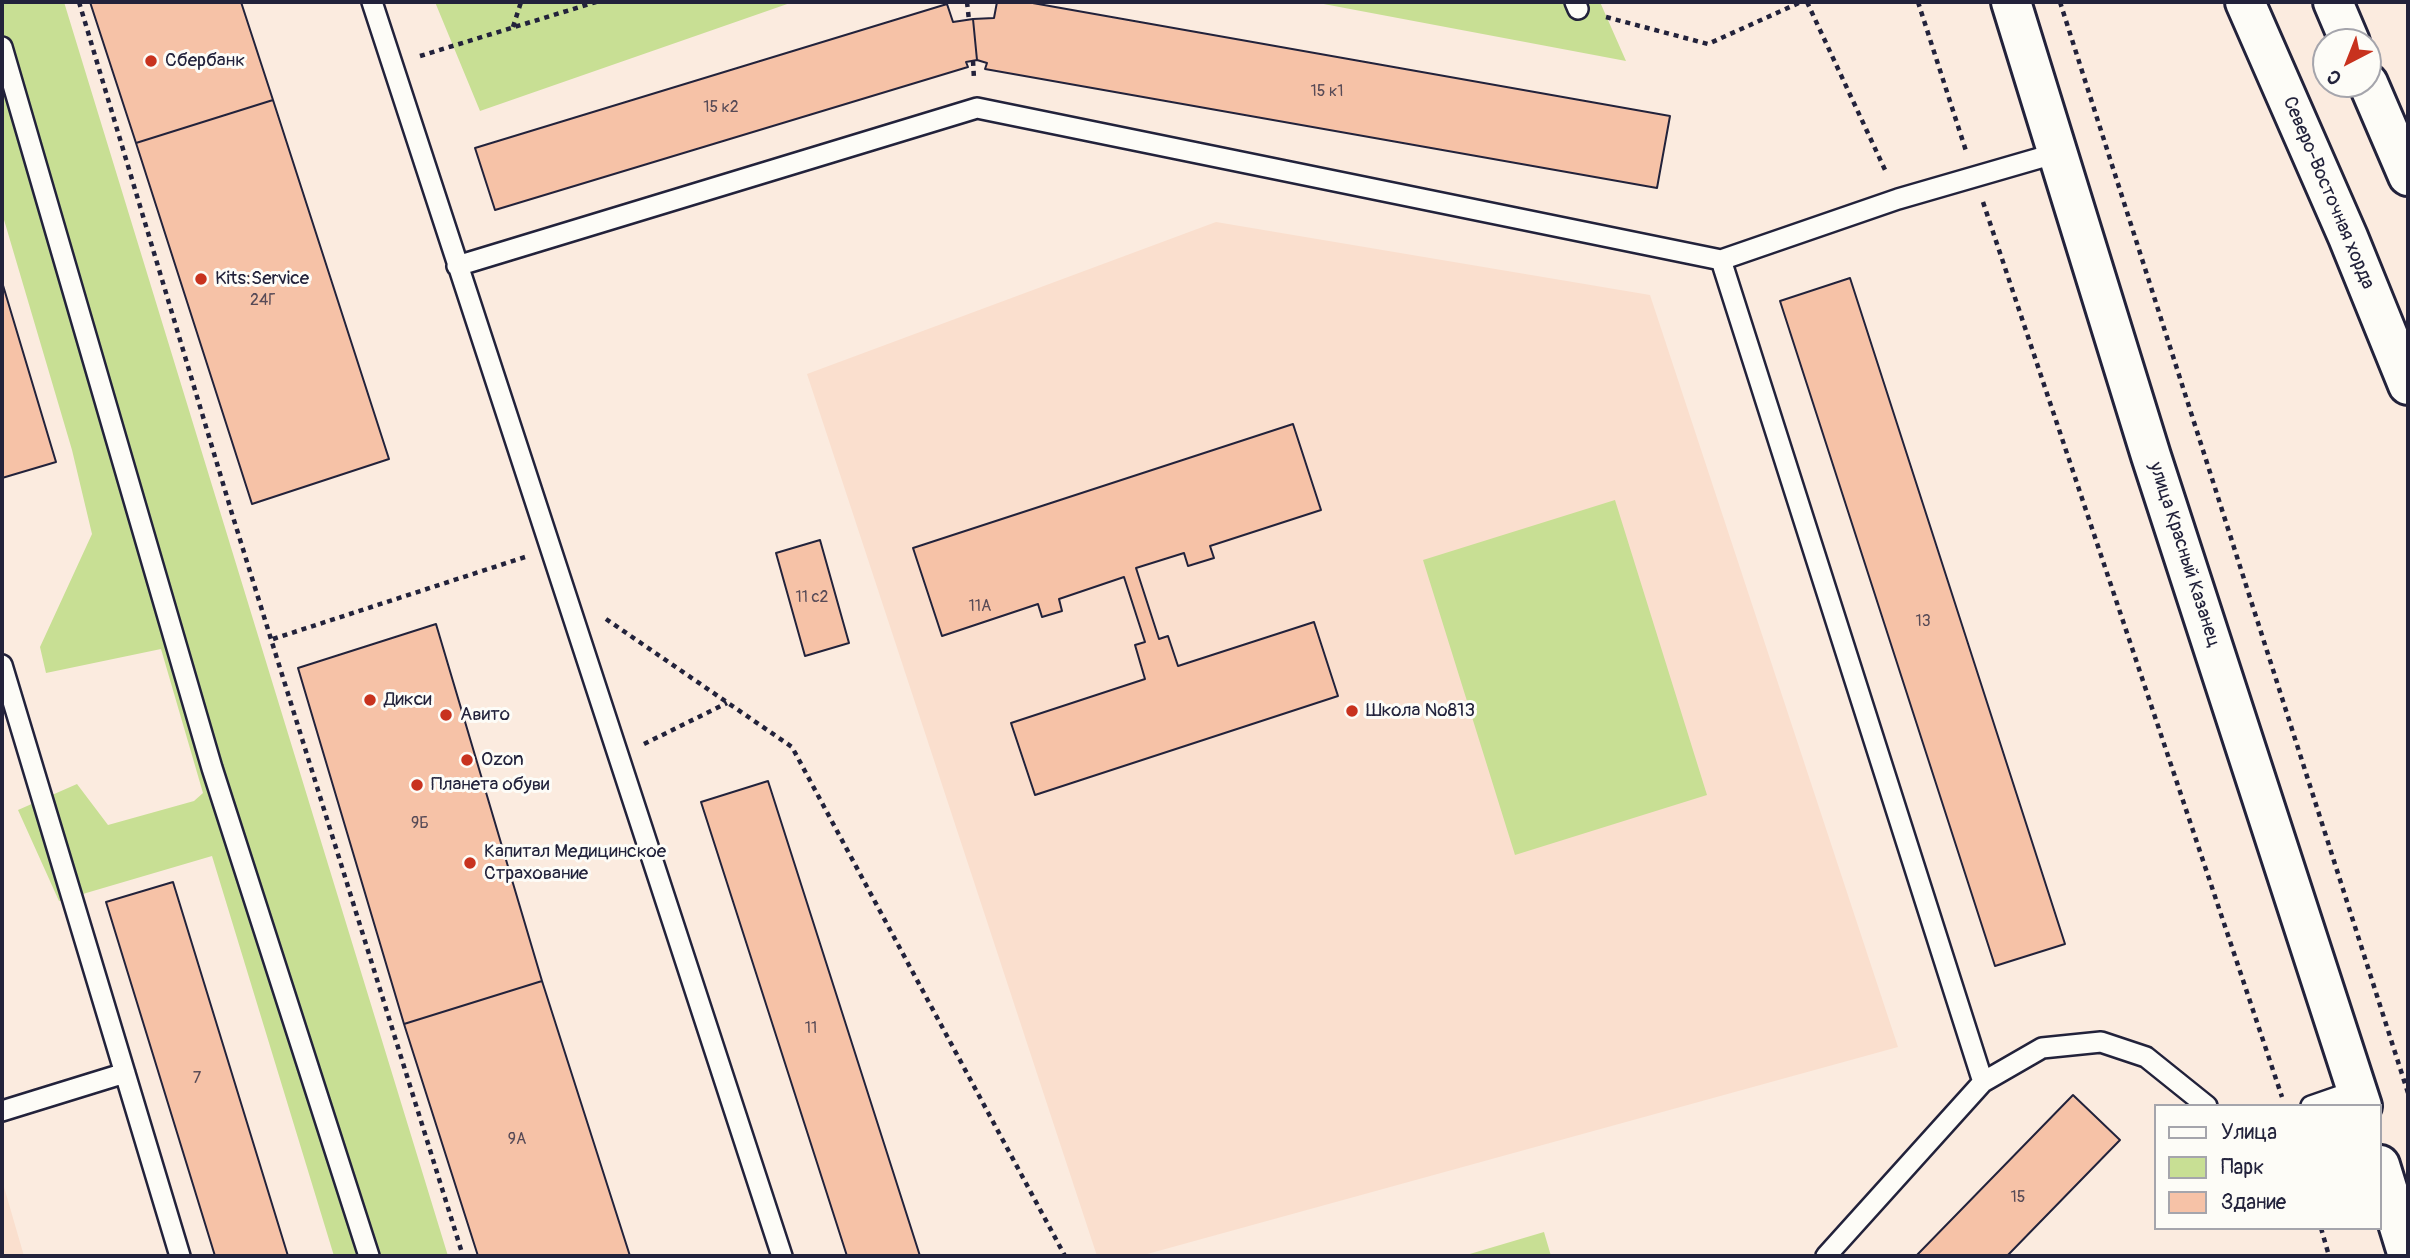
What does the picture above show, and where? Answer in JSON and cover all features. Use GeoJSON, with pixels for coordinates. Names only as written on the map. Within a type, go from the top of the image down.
{"type":"FeatureCollection","features":[{"type":"Feature","properties":{"kind":"street","name":"улица Красный Казанец"},"geometry":{"type":"LineString","coordinates":[[2011,2],[2359,1098]]}},
{"type":"Feature","properties":{"kind":"street","name":"Северо-Восточная хорда"},"geometry":{"type":"LineString","coordinates":[[2245,2],[2348,237],[2408,385]]}},
{"type":"Feature","properties":{"kind":"street"},"geometry":{"type":"LineString","coordinates":[[2333,2],[2344,28]]}},
{"type":"Feature","properties":{"kind":"street"},"geometry":{"type":"LineString","coordinates":[[2374,98],[2408,176]]}},
{"type":"Feature","properties":{"kind":"street"},"geometry":{"type":"LineString","coordinates":[[2382,1172],[2408,1256]]}},
{"type":"Feature","properties":{"kind":"lane"},"geometry":{"type":"LineString","coordinates":[[372,2],[782,1256]]}},
{"type":"Feature","properties":{"kind":"lane"},"geometry":{"type":"LineString","coordinates":[[2,47],[212,768],[369,1256]]}},
{"type":"Feature","properties":{"kind":"lane"},"geometry":{"type":"LineString","coordinates":[[457,266],[977,107],[1721,260],[1898,199],[2057,153]]}},
{"type":"Feature","properties":{"kind":"lane"},"geometry":{"type":"LineString","coordinates":[[1721,260],[1983,1083]]}},
{"type":"Feature","properties":{"kind":"lane"},"geometry":{"type":"LineString","coordinates":[[2,666],[180,1256]]}},
{"type":"Feature","properties":{"kind":"lane"},"geometry":{"type":"LineString","coordinates":[[1826,1256],[1983,1083],[2042,1048],[2101,1042],[2146,1058],[2204,1104]]}},
{"type":"Feature","properties":{"kind":"lane"},"geometry":{"type":"LineString","coordinates":[[2,1111],[125,1073]]}},
{"type":"Feature","properties":{"kind":"lane"},"geometry":{"type":"LineString","coordinates":[[2323,1104],[2359,1098]]}},
{"type":"Feature","properties":{"kind":"path"},"geometry":{"type":"LineString","coordinates":[[79,2],[233,517],[463,1256]]}},
{"type":"Feature","properties":{"kind":"path"},"geometry":{"type":"LineString","coordinates":[[513,27],[521,2]]}},
{"type":"Feature","properties":{"kind":"path"},"geometry":{"type":"LineString","coordinates":[[392,64],[596,2]]}},
{"type":"Feature","properties":{"kind":"path"},"geometry":{"type":"LineString","coordinates":[[967,2],[969,20]]}},
{"type":"Feature","properties":{"kind":"path"},"geometry":{"type":"LineString","coordinates":[[1576,6],[1708,44],[1801,2]]}},
{"type":"Feature","properties":{"kind":"path"},"geometry":{"type":"LineString","coordinates":[[1807,2],[1898,199]]}},
{"type":"Feature","properties":{"kind":"path"},"geometry":{"type":"LineString","coordinates":[[1918,2],[2284,1104]]}},
{"type":"Feature","properties":{"kind":"path"},"geometry":{"type":"LineString","coordinates":[[2060,2],[2408,1093]]}},
{"type":"Feature","properties":{"kind":"path"},"geometry":{"type":"LineString","coordinates":[[273,639],[550,549]]}},
{"type":"Feature","properties":{"kind":"path"},"geometry":{"type":"LineString","coordinates":[[564,591],[792,747],[1065,1256]]}},
{"type":"Feature","properties":{"kind":"path"},"geometry":{"type":"LineString","coordinates":[[618,757],[727,703]]}},
{"type":"Feature","properties":{"kind":"path"},"geometry":{"type":"LineString","coordinates":[[2322,1230],[2329,1256]]}},
{"type":"Feature","properties":{"kind":"shaded area","name":"Школа №813"},"geometry":{"type":"Polygon","coordinates":[[[1216,222],[1650,295],[1898,1047],[1140,1256],[1097,1256],[807,374],[1216,222]]]}},
{"type":"Feature","properties":{"kind":"shaded area"},"geometry":{"type":"Polygon","coordinates":[[[4,1187],[24,1256],[2,1256],[4,1187]]]}},
{"type":"Feature","properties":{"kind":"green space"},"geometry":{"type":"Polygon","coordinates":[[[2,2],[64,2],[448,1256],[334,1256],[212,856],[59,901],[18,810],[77,784],[108,825],[194,801],[203,793],[161,649],[46,673],[40,647],[92,534],[72,450],[2,213],[2,2]]]}},
{"type":"Feature","properties":{"kind":"green space"},"geometry":{"type":"Polygon","coordinates":[[[435,2],[793,2],[480,111],[435,2]]]}},
{"type":"Feature","properties":{"kind":"green space"},"geometry":{"type":"Polygon","coordinates":[[[1313,2],[1600,2],[1626,61],[1313,2]]]}},
{"type":"Feature","properties":{"kind":"green space"},"geometry":{"type":"Polygon","coordinates":[[[1615,500],[1707,795],[1515,855],[1423,560],[1615,500]]]}},
{"type":"Feature","properties":{"kind":"green space"},"geometry":{"type":"Polygon","coordinates":[[[1544,1232],[1551,1256],[1463,1256],[1544,1232]]]}},
{"type":"Feature","properties":{"kind":"building"},"geometry":{"type":"Polygon","coordinates":[[[90,2],[241,2],[273,100],[136,143],[90,2]]]}},
{"type":"Feature","properties":{"kind":"building"},"geometry":{"type":"Polygon","coordinates":[[[997,2],[1027,2],[1670,116],[1657,188],[985,69],[987,63],[977,60],[973,19],[994,18],[997,2]]]}},
{"type":"Feature","properties":{"kind":"building"},"geometry":{"type":"Polygon","coordinates":[[[947,4],[953,22],[973,19],[977,60],[966,62],[968,67],[495,210],[475,148],[947,4]]]}},
{"type":"Feature","properties":{"kind":"building"},"geometry":{"type":"Polygon","coordinates":[[[273,100],[389,459],[252,504],[136,143],[273,100]]]}},
{"type":"Feature","properties":{"kind":"building"},"geometry":{"type":"Polygon","coordinates":[[[1850,278],[2065,944],[1995,966],[1780,301],[1850,278]]]}},
{"type":"Feature","properties":{"kind":"building"},"geometry":{"type":"Polygon","coordinates":[[[2,282],[56,462],[2,478],[2,282]]]}},
{"type":"Feature","properties":{"kind":"building"},"geometry":{"type":"Polygon","coordinates":[[[1293,424],[1321,510],[1210,546],[1214,558],[1188,566],[1184,553],[1136,568],[1159,639],[1168,636],[1178,666],[1314,622],[1338,696],[1035,795],[1011,723],[1145,679],[1135,645],[1145,642],[1124,577],[1059,599],[1062,611],[1042,617],[1038,604],[942,636],[913,548],[1293,424]]]}},
{"type":"Feature","properties":{"kind":"building"},"geometry":{"type":"Polygon","coordinates":[[[820,540],[849,643],[805,656],[776,553],[820,540]]]}},
{"type":"Feature","properties":{"kind":"building"},"geometry":{"type":"Polygon","coordinates":[[[436,624],[542,981],[404,1024],[298,668],[436,624]]]}},
{"type":"Feature","properties":{"kind":"building"},"geometry":{"type":"Polygon","coordinates":[[[768,781],[920,1256],[847,1256],[701,802],[768,781]]]}},
{"type":"Feature","properties":{"kind":"building"},"geometry":{"type":"Polygon","coordinates":[[[173,882],[288,1256],[215,1256],[106,902],[173,882]]]}},
{"type":"Feature","properties":{"kind":"building"},"geometry":{"type":"Polygon","coordinates":[[[542,981],[630,1256],[478,1256],[404,1024],[542,981]]]}},
{"type":"Feature","properties":{"kind":"building"},"geometry":{"type":"Polygon","coordinates":[[[2073,1095],[2120,1140],[2007,1256],[1916,1256],[2073,1095]]]}},
{"type":"Feature","properties":{"kind":"place","name":"Сбербанк"},"geometry":{"type":"Point","coordinates":[151,61]}},
{"type":"Feature","properties":{"kind":"place","name":"Kits:Service"},"geometry":{"type":"Point","coordinates":[201,279]}},
{"type":"Feature","properties":{"kind":"place","name":"Дикси"},"geometry":{"type":"Point","coordinates":[370,700]}},
{"type":"Feature","properties":{"kind":"place","name":"Школа №813"},"geometry":{"type":"Point","coordinates":[1352,711]}},
{"type":"Feature","properties":{"kind":"place","name":"Авито"},"geometry":{"type":"Point","coordinates":[446,715]}},
{"type":"Feature","properties":{"kind":"place","name":"Ozon"},"geometry":{"type":"Point","coordinates":[467,760]}},
{"type":"Feature","properties":{"kind":"place","name":"Планета обуви"},"geometry":{"type":"Point","coordinates":[417,785]}},
{"type":"Feature","properties":{"kind":"place","name":"Капитал Медицинское Страхование"},"geometry":{"type":"Point","coordinates":[470,863]}}]}
